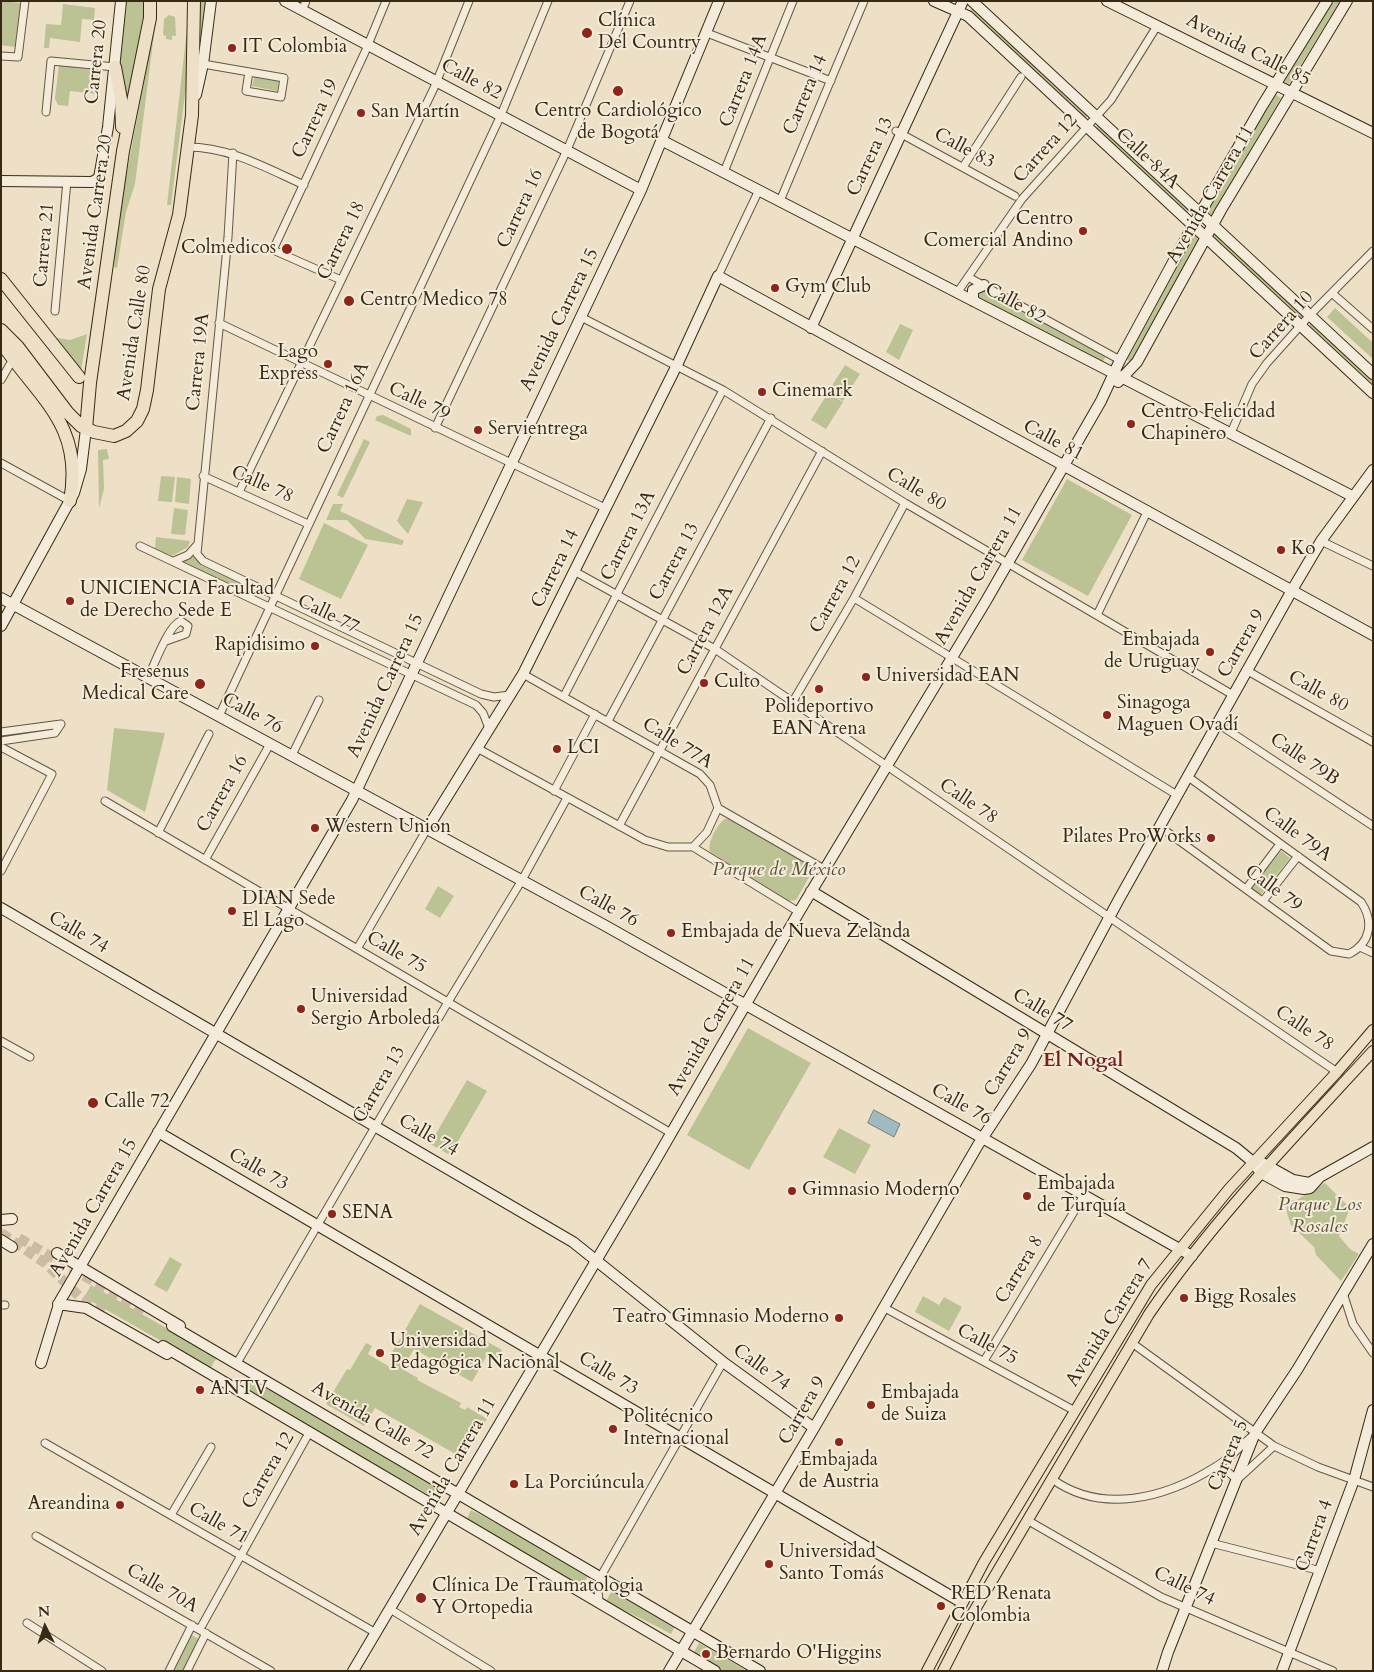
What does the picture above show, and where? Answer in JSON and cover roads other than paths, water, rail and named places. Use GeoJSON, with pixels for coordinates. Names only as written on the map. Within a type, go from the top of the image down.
{"type":"FeatureCollection","features":[{"type":"Feature","properties":{"kind":"highway","name":"Avenida Carrera 20"},"geometry":{"type":"LineString","coordinates":[[86,429],[91,376],[123,151],[150,18],[150,1]]}},
{"type":"Feature","properties":{"kind":"highway"},"geometry":{"type":"LineString","coordinates":[[187,147],[192,116],[194,1]]}},
{"type":"Feature","properties":{"kind":"highway"},"geometry":{"type":"LineString","coordinates":[[115,68],[121,99],[123,151]]}},
{"type":"Feature","properties":{"kind":"highway","name":"Avenida Calle 80"},"geometry":{"type":"LineString","coordinates":[[86,429],[104,434],[118,435],[137,421],[143,409],[159,289],[179,215],[187,147]]}},
{"type":"Feature","properties":{"kind":"highway"},"geometry":{"type":"LineString","coordinates":[[1,279],[79,377]]}},
{"type":"Feature","properties":{"kind":"highway"},"geometry":{"type":"LineString","coordinates":[[1,330],[34,367],[72,417],[86,429]]}},
{"type":"Feature","properties":{"kind":"highway"},"geometry":{"type":"LineString","coordinates":[[1,342],[64,427],[70,445],[73,470],[70,501]]}},
{"type":"Feature","properties":{"kind":"main road","name":"Carrera 20"},"geometry":{"type":"LineString","coordinates":[[67,181],[92,182],[99,178],[102,169],[115,68],[121,1]]}},
{"type":"Feature","properties":{"kind":"main road"},"geometry":{"type":"LineString","coordinates":[[192,116],[203,64],[211,1]]}},
{"type":"Feature","properties":{"kind":"main road","name":"Calle 82"},"geometry":{"type":"LineString","coordinates":[[285,1],[304,6],[368,46],[641,190]]}},
{"type":"Feature","properties":{"kind":"main road","name":"Avenida Carrera 15"},"geometry":{"type":"LineString","coordinates":[[41,1363],[58,1304],[357,790],[510,463],[641,190],[663,141],[719,1]]}},
{"type":"Feature","properties":{"kind":"main road","name":"Calle 84A"},"geometry":{"type":"LineString","coordinates":[[934,1],[961,6],[968,16],[1373,393]]}},
{"type":"Feature","properties":{"kind":"main road","name":"Calle 84A"},"geometry":{"type":"LineString","coordinates":[[972,1],[1373,374]]}},
{"type":"Feature","properties":{"kind":"main road","name":"Avenida Calle 85"},"geometry":{"type":"LineString","coordinates":[[1107,1],[1373,133]]}},
{"type":"Feature","properties":{"kind":"main road","name":"Avenida Carrera 11"},"geometry":{"type":"LineString","coordinates":[[1117,377],[1120,360],[1200,213],[1327,1]]}},
{"type":"Feature","properties":{"kind":"main road","name":"Avenida Carrera 11"},"geometry":{"type":"LineString","coordinates":[[353,1671],[671,1133],[824,869],[952,658],[1101,401],[1117,377],[1137,362],[1212,224],[1347,1]]}},
{"type":"Feature","properties":{"kind":"main road","name":"Carrera 13"},"geometry":{"type":"LineString","coordinates":[[811,328],[899,132],[961,6]]}},
{"type":"Feature","properties":{"kind":"main road","name":"Calle 82"},"geometry":{"type":"LineString","coordinates":[[663,141],[1117,377],[1231,433],[1352,496]]}},
{"type":"Feature","properties":{"kind":"main road"},"geometry":{"type":"LineString","coordinates":[[1,181],[67,181]]}},
{"type":"Feature","properties":{"kind":"main road","name":"Calle 81"},"geometry":{"type":"LineString","coordinates":[[718,276],[1063,467],[1146,510],[1373,634]]}},
{"type":"Feature","properties":{"kind":"main road","name":"Carrera 14"},"geometry":{"type":"LineString","coordinates":[[427,829],[523,674],[677,365],[718,276]]}},
{"type":"Feature","properties":{"kind":"main road"},"geometry":{"type":"LineString","coordinates":[[973,301],[973,290],[984,285]]}},
{"type":"Feature","properties":{"kind":"main road"},"geometry":{"type":"LineString","coordinates":[[1,626],[70,501],[80,476],[86,429]]}},
{"type":"Feature","properties":{"kind":"main road","name":"Carrera 9"},"geometry":{"type":"LineString","coordinates":[[670,1671],[814,1428],[982,1138],[1022,1080],[1159,826],[1321,541],[1352,496],[1373,470]]}},
{"type":"Feature","properties":{"kind":"main road","name":"Calle 76"},"geometry":{"type":"LineString","coordinates":[[1,598],[522,880],[1192,1256]]}},
{"type":"Feature","properties":{"kind":"main road","name":"Calle 77"},"geometry":{"type":"LineString","coordinates":[[811,891],[1236,1148],[1285,1186],[1298,1189],[1310,1188],[1319,1178],[1373,1147]]}},
{"type":"Feature","properties":{"kind":"main road","name":"Calle 74"},"geometry":{"type":"LineString","coordinates":[[1,908],[573,1242],[597,1259],[723,1362],[814,1428]]}},
{"type":"Feature","properties":{"kind":"main road","name":"Avenida Carrera 7"},"geometry":{"type":"LineString","coordinates":[[926,1671],[962,1602],[1138,1305],[1180,1250],[1253,1162],[1338,1072],[1373,1030]]}},
{"type":"Feature","properties":{"kind":"main road","name":"Avenida Carrera 7"},"geometry":{"type":"LineString","coordinates":[[943,1671],[970,1618],[1149,1314],[1192,1256],[1264,1169],[1373,1051]]}},
{"type":"Feature","properties":{"kind":"main road","name":"Calle 73"},"geometry":{"type":"LineString","coordinates":[[158,1132],[962,1602]]}},
{"type":"Feature","properties":{"kind":"main road"},"geometry":{"type":"LineString","coordinates":[[1,1240],[12,1247]]}},
{"type":"Feature","properties":{"kind":"main road","name":"Carrera 5"},"geometry":{"type":"LineString","coordinates":[[1162,1671],[1255,1433],[1298,1370],[1373,1244]]}},
{"type":"Feature","properties":{"kind":"main road"},"geometry":{"type":"LineString","coordinates":[[57,1253],[211,1344],[237,1363]]}},
{"type":"Feature","properties":{"kind":"main road"},"geometry":{"type":"LineString","coordinates":[[58,1304],[90,1310],[198,1371],[226,1384]]}},
{"type":"Feature","properties":{"kind":"main road","name":"Avenida Calle 72"},"geometry":{"type":"LineString","coordinates":[[172,1326],[458,1492],[760,1671]]}},
{"type":"Feature","properties":{"kind":"main road"},"geometry":{"type":"LineString","coordinates":[[163,1346],[715,1671]]}},
{"type":"Feature","properties":{"kind":"main road","name":"Carrera 4"},"geometry":{"type":"LineString","coordinates":[[1282,1671],[1354,1480],[1373,1410]]}},
{"type":"Feature","properties":{"kind":"street"},"geometry":{"type":"LineString","coordinates":[[1,56],[18,57],[25,1]]}},
{"type":"Feature","properties":{"kind":"street","name":"Carrera 19"},"geometry":{"type":"LineString","coordinates":[[341,280],[273,250],[368,46],[386,1]]}},
{"type":"Feature","properties":{"kind":"street","name":"Carrera 18"},"geometry":{"type":"LineString","coordinates":[[239,492],[437,82],[469,1]]}},
{"type":"Feature","properties":{"kind":"street","name":"Carrera 16A"},"geometry":{"type":"LineString","coordinates":[[219,716],[274,595],[501,116],[548,1]]}},
{"type":"Feature","properties":{"kind":"street","name":"Carrera 16"},"geometry":{"type":"LineString","coordinates":[[435,428],[567,150],[630,1]]}},
{"type":"Feature","properties":{"kind":"street","name":"Carrera 14A"},"geometry":{"type":"LineString","coordinates":[[724,172],[793,1]]}},
{"type":"Feature","properties":{"kind":"street","name":"Carrera 14"},"geometry":{"type":"LineString","coordinates":[[780,201],[864,1]]}},
{"type":"Feature","properties":{"kind":"street","name":"Carrera 12"},"geometry":{"type":"LineString","coordinates":[[957,293],[1022,199],[1097,117],[1126,78],[1157,26]]}},
{"type":"Feature","properties":{"kind":"street"},"geometry":{"type":"LineString","coordinates":[[707,33],[831,82]]}},
{"type":"Feature","properties":{"kind":"street"},"geometry":{"type":"LineString","coordinates":[[46,112],[51,61],[115,68]]}},
{"type":"Feature","properties":{"kind":"street"},"geometry":{"type":"LineString","coordinates":[[203,64],[284,78],[281,97],[246,91],[249,72]]}},
{"type":"Feature","properties":{"kind":"street"},"geometry":{"type":"LineString","coordinates":[[963,167],[1021,77]]}},
{"type":"Feature","properties":{"kind":"street","name":"Calle 83"},"geometry":{"type":"LineString","coordinates":[[899,132],[1015,196]]}},
{"type":"Feature","properties":{"kind":"street"},"geometry":{"type":"LineString","coordinates":[[187,147],[209,147],[233,153],[304,185]]}},
{"type":"Feature","properties":{"kind":"street","name":"Carrera 19A"},"geometry":{"type":"LineString","coordinates":[[196,546],[228,237],[233,153]]}},
{"type":"Feature","properties":{"kind":"street","name":"Carrera 21"},"geometry":{"type":"LineString","coordinates":[[56,311],[67,181]]}},
{"type":"Feature","properties":{"kind":"street","name":"Carrera 14"},"geometry":{"type":"LineString","coordinates":[[718,276],[758,190]]}},
{"type":"Feature","properties":{"kind":"street","name":"Carrera 10"},"geometry":{"type":"LineString","coordinates":[[1231,433],[1252,384],[1300,325],[1333,294],[1373,251]]}},
{"type":"Feature","properties":{"kind":"street","name":"Calle 82"},"geometry":{"type":"LineString","coordinates":[[968,277],[1120,360]]}},
{"type":"Feature","properties":{"kind":"street"},"geometry":{"type":"LineString","coordinates":[[1333,294],[1373,329]]}},
{"type":"Feature","properties":{"kind":"street","name":"Calle 80"},"geometry":{"type":"LineString","coordinates":[[580,316],[723,390],[905,502],[1233,695]]}},
{"type":"Feature","properties":{"kind":"street","name":"Calle 79"},"geometry":{"type":"LineString","coordinates":[[219,323],[605,508]]}},
{"type":"Feature","properties":{"kind":"street"},"geometry":{"type":"LineString","coordinates":[[1,380],[13,359]]}},
{"type":"Feature","properties":{"kind":"street","name":"Carrera 13A"},"geometry":{"type":"LineString","coordinates":[[564,696],[723,390]]}},
{"type":"Feature","properties":{"kind":"street","name":"Carrera 13"},"geometry":{"type":"LineString","coordinates":[[608,721],[665,619],[771,418]]}},
{"type":"Feature","properties":{"kind":"street","name":"Carrera 12A"},"geometry":{"type":"LineString","coordinates":[[619,826],[822,451]]}},
{"type":"Feature","properties":{"kind":"street"},"geometry":{"type":"LineString","coordinates":[[1,463],[70,501]]}},
{"type":"Feature","properties":{"kind":"street","name":"Calle 78"},"geometry":{"type":"LineString","coordinates":[[203,476],[308,524]]}},
{"type":"Feature","properties":{"kind":"street","name":"Carrera 12"},"geometry":{"type":"LineString","coordinates":[[792,703],[854,598],[905,502]]}},
{"type":"Feature","properties":{"kind":"street"},"geometry":{"type":"LineString","coordinates":[[1095,614],[1146,510]]}},
{"type":"Feature","properties":{"kind":"street"},"geometry":{"type":"LineString","coordinates":[[1321,541],[1373,566]]}},
{"type":"Feature","properties":{"kind":"street","name":"Calle 77"},"geometry":{"type":"LineString","coordinates":[[140,546],[476,705],[483,713],[489,728]]}},
{"type":"Feature","properties":{"kind":"street"},"geometry":{"type":"LineString","coordinates":[[174,561],[188,554],[196,546]]}},
{"type":"Feature","properties":{"kind":"street","name":"Calle 77"},"geometry":{"type":"LineString","coordinates":[[196,546],[197,554],[203,561],[481,694],[494,697],[510,695]]}},
{"type":"Feature","properties":{"kind":"street","name":"Calle 78"},"geometry":{"type":"LineString","coordinates":[[574,570],[665,619],[715,649],[1338,1072]]}},
{"type":"Feature","properties":{"kind":"street"},"geometry":{"type":"LineString","coordinates":[[854,598],[1177,795]]}},
{"type":"Feature","properties":{"kind":"street"},"geometry":{"type":"LineString","coordinates":[[148,678],[166,641]]}},
{"type":"Feature","properties":{"kind":"street","name":"Calle 80"},"geometry":{"type":"LineString","coordinates":[[1246,670],[1373,742]]}},
{"type":"Feature","properties":{"kind":"street","name":"Calle 77A"},"geometry":{"type":"LineString","coordinates":[[523,674],[660,750],[704,777],[714,792],[718,808]]}},
{"type":"Feature","properties":{"kind":"street"},"geometry":{"type":"LineString","coordinates":[[292,755],[320,700]]}},
{"type":"Feature","properties":{"kind":"street"},"geometry":{"type":"LineString","coordinates":[[554,790],[595,714]]}},
{"type":"Feature","properties":{"kind":"street","name":"Calle 79B"},"geometry":{"type":"LineString","coordinates":[[1217,723],[1373,826]]}},
{"type":"Feature","properties":{"kind":"street"},"geometry":{"type":"LineString","coordinates":[[1,732],[61,724],[55,734],[1,741]]}},
{"type":"Feature","properties":{"kind":"street"},"geometry":{"type":"LineString","coordinates":[[158,833],[209,734]]}},
{"type":"Feature","properties":{"kind":"street","name":"Carrera 16"},"geometry":{"type":"LineString","coordinates":[[204,860],[270,744]]}},
{"type":"Feature","properties":{"kind":"street"},"geometry":{"type":"LineString","coordinates":[[1,747],[52,774],[1,871]]}},
{"type":"Feature","properties":{"kind":"street"},"geometry":{"type":"LineString","coordinates":[[476,748],[645,840],[668,847],[693,848],[799,912]]}},
{"type":"Feature","properties":{"kind":"street","name":"Calle 79A"},"geometry":{"type":"LineString","coordinates":[[1187,776],[1361,902],[1368,912],[1371,934],[1360,947]]}},
{"type":"Feature","properties":{"kind":"street","name":"Carrera 13"},"geometry":{"type":"LineString","coordinates":[[237,1363],[448,1002],[522,880],[567,798]]}},
{"type":"Feature","properties":{"kind":"street","name":"Calle 75"},"geometry":{"type":"LineString","coordinates":[[104,801],[671,1133]]}},
{"type":"Feature","properties":{"kind":"street"},"geometry":{"type":"LineString","coordinates":[[693,848],[707,832],[718,808],[824,869]]}},
{"type":"Feature","properties":{"kind":"street","name":"Calle 79"},"geometry":{"type":"LineString","coordinates":[[1159,826],[1330,952],[1345,955],[1360,947]]}},
{"type":"Feature","properties":{"kind":"street","name":"Carrera 14"},"geometry":{"type":"LineString","coordinates":[[357,949],[427,829]]}},
{"type":"Feature","properties":{"kind":"street"},"geometry":{"type":"LineString","coordinates":[[1246,889],[1280,844]]}},
{"type":"Feature","properties":{"kind":"street"},"geometry":{"type":"LineString","coordinates":[[1263,901],[1298,856]]}},
{"type":"Feature","properties":{"kind":"street"},"geometry":{"type":"LineString","coordinates":[[1360,947],[1373,953]]}},
{"type":"Feature","properties":{"kind":"street"},"geometry":{"type":"LineString","coordinates":[[1,1041],[30,1057]]}},
{"type":"Feature","properties":{"kind":"street","name":"Carrera 8"},"geometry":{"type":"LineString","coordinates":[[984,1362],[1084,1195]]}},
{"type":"Feature","properties":{"kind":"street"},"geometry":{"type":"LineString","coordinates":[[1344,1293],[1353,1324],[1373,1353]]}},
{"type":"Feature","properties":{"kind":"street","name":"Calle 75"},"geometry":{"type":"LineString","coordinates":[[883,1308],[1075,1411]]}},
{"type":"Feature","properties":{"kind":"street"},"geometry":{"type":"LineString","coordinates":[[1132,1343],[1274,1446],[1318,1467],[1373,1487]]}},
{"type":"Feature","properties":{"kind":"street"},"geometry":{"type":"LineString","coordinates":[[599,1602],[598,1590],[601,1576],[723,1362]]}},
{"type":"Feature","properties":{"kind":"street","name":"Carrera 12"},"geometry":{"type":"LineString","coordinates":[[187,1671],[203,1631],[240,1555],[309,1433]]}},
{"type":"Feature","properties":{"kind":"street"},"geometry":{"type":"LineString","coordinates":[[1052,1479],[1062,1486],[1087,1497],[1132,1499],[1165,1492],[1214,1468],[1255,1433]]}},
{"type":"Feature","properties":{"kind":"street","name":"Calle 71"},"geometry":{"type":"LineString","coordinates":[[45,1443],[376,1633]]}},
{"type":"Feature","properties":{"kind":"street"},"geometry":{"type":"LineString","coordinates":[[1214,1468],[1228,1471],[1237,1480],[1274,1446]]}},
{"type":"Feature","properties":{"kind":"street"},"geometry":{"type":"LineString","coordinates":[[171,1515],[211,1447]]}},
{"type":"Feature","properties":{"kind":"street","name":"Calle 74"},"geometry":{"type":"LineString","coordinates":[[1027,1520],[1185,1609],[1333,1671]]}},
{"type":"Feature","properties":{"kind":"street","name":"Calle 70A"},"geometry":{"type":"LineString","coordinates":[[36,1536],[271,1671]]}},
{"type":"Feature","properties":{"kind":"street"},"geometry":{"type":"LineString","coordinates":[[1212,1543],[1321,1571]]}},
{"type":"Feature","properties":{"kind":"street"},"geometry":{"type":"LineString","coordinates":[[390,1609],[491,1671]]}},
{"type":"Feature","properties":{"kind":"street"},"geometry":{"type":"LineString","coordinates":[[28,1623],[102,1671]]}},
{"type":"Feature","properties":{"kind":"street"},"geometry":{"type":"LineString","coordinates":[[169,1671],[192,1625]]}},
{"type":"Feature","properties":{"kind":"water"},"geometry":{"type":"Polygon","coordinates":[[[874,1110],[900,1124],[894,1137],[868,1123],[874,1110]]]}},
{"type":"Feature","properties":{"kind":"tunnel"},"geometry":{"type":"LineString","coordinates":[[1,1233],[45,1263],[79,1296],[105,1313]]}},
{"type":"Feature","properties":{"kind":"tunnel"},"geometry":{"type":"LineString","coordinates":[[19,1238],[145,1311]]}},
{"type":"Feature","properties":{"kind":"place","name":"Clínica Del Country"},"geometry":{"type":"Point","coordinates":[587,33]}},
{"type":"Feature","properties":{"kind":"place","name":"IT Colombia"},"geometry":{"type":"Point","coordinates":[232,48]}},
{"type":"Feature","properties":{"kind":"place","name":"Centro Cardiológico de Bogotá"},"geometry":{"type":"Point","coordinates":[618,91]}},
{"type":"Feature","properties":{"kind":"place","name":"San Martín"},"geometry":{"type":"Point","coordinates":[361,113]}},
{"type":"Feature","properties":{"kind":"place","name":"Centro Comercial Andino"},"geometry":{"type":"Point","coordinates":[1083,231]}},
{"type":"Feature","properties":{"kind":"place","name":"Colmedicos"},"geometry":{"type":"Point","coordinates":[287,249]}},
{"type":"Feature","properties":{"kind":"place","name":"Gym Club"},"geometry":{"type":"Point","coordinates":[775,288]}},
{"type":"Feature","properties":{"kind":"place","name":"Centro Medico 78"},"geometry":{"type":"Point","coordinates":[349,301]}},
{"type":"Feature","properties":{"kind":"place","name":"Lago Express"},"geometry":{"type":"Point","coordinates":[328,364]}},
{"type":"Feature","properties":{"kind":"place","name":"Cinemark"},"geometry":{"type":"Point","coordinates":[762,392]}},
{"type":"Feature","properties":{"kind":"place","name":"Centro Felicidad Chapinero"},"geometry":{"type":"Point","coordinates":[1131,424]}},
{"type":"Feature","properties":{"kind":"place","name":"Servientrega"},"geometry":{"type":"Point","coordinates":[478,430]}},
{"type":"Feature","properties":{"kind":"place","name":"Ko"},"geometry":{"type":"Point","coordinates":[1281,550]}},
{"type":"Feature","properties":{"kind":"place","name":"UNICIENCIA Facultad de Derecho Sede E"},"geometry":{"type":"Point","coordinates":[70,601]}},
{"type":"Feature","properties":{"kind":"place","name":"Rapidisimo"},"geometry":{"type":"Point","coordinates":[315,646]}},
{"type":"Feature","properties":{"kind":"place","name":"Embajada de Uruguay"},"geometry":{"type":"Point","coordinates":[1210,652]}},
{"type":"Feature","properties":{"kind":"place","name":"Universidad EAN"},"geometry":{"type":"Point","coordinates":[866,677]}},
{"type":"Feature","properties":{"kind":"place","name":"Culto"},"geometry":{"type":"Point","coordinates":[704,683]}},
{"type":"Feature","properties":{"kind":"place","name":"Fresenus Medical Care"},"geometry":{"type":"Point","coordinates":[200,684]}},
{"type":"Feature","properties":{"kind":"place","name":"Polideportivo EAN Arena"},"geometry":{"type":"Point","coordinates":[819,689]}},
{"type":"Feature","properties":{"kind":"place","name":"Sinagoga Maguen Ovadí"},"geometry":{"type":"Point","coordinates":[1107,715]}},
{"type":"Feature","properties":{"kind":"place","name":"LCI"},"geometry":{"type":"Point","coordinates":[557,749]}},
{"type":"Feature","properties":{"kind":"place","name":"Western Union"},"geometry":{"type":"Point","coordinates":[315,828]}},
{"type":"Feature","properties":{"kind":"place","name":"Pilates ProWorks"},"geometry":{"type":"Point","coordinates":[1211,838]}},
{"type":"Feature","properties":{"kind":"place","name":"DIAN Sede El Lago"},"geometry":{"type":"Point","coordinates":[232,911]}},
{"type":"Feature","properties":{"kind":"place","name":"Embajada de Nueva Zelanda"},"geometry":{"type":"Point","coordinates":[671,933]}},
{"type":"Feature","properties":{"kind":"place","name":"Universidad Sergio Arboleda"},"geometry":{"type":"Point","coordinates":[301,1009]}},
{"type":"Feature","properties":{"kind":"place","name":"Calle 72"},"geometry":{"type":"Point","coordinates":[93,1103]}},
{"type":"Feature","properties":{"kind":"place","name":"Gimnasio Moderno"},"geometry":{"type":"Point","coordinates":[792,1191]}},
{"type":"Feature","properties":{"kind":"place","name":"Embajada de Turquía"},"geometry":{"type":"Point","coordinates":[1027,1196]}},
{"type":"Feature","properties":{"kind":"place","name":"SENA"},"geometry":{"type":"Point","coordinates":[332,1214]}},
{"type":"Feature","properties":{"kind":"place","name":"Bigg Rosales"},"geometry":{"type":"Point","coordinates":[1184,1298]}},
{"type":"Feature","properties":{"kind":"place","name":"Teatro Gimnasio Moderno"},"geometry":{"type":"Point","coordinates":[839,1318]}},
{"type":"Feature","properties":{"kind":"place","name":"Universidad Pedagógica Nacional"},"geometry":{"type":"Point","coordinates":[380,1353]}},
{"type":"Feature","properties":{"kind":"place","name":"ANTV"},"geometry":{"type":"Point","coordinates":[200,1390]}},
{"type":"Feature","properties":{"kind":"place","name":"Embajada de Suiza"},"geometry":{"type":"Point","coordinates":[871,1405]}},
{"type":"Feature","properties":{"kind":"place","name":"Politécnico Internacional"},"geometry":{"type":"Point","coordinates":[613,1429]}},
{"type":"Feature","properties":{"kind":"place","name":"Embajada de Austria"},"geometry":{"type":"Point","coordinates":[839,1442]}},
{"type":"Feature","properties":{"kind":"place","name":"La Porciúncula"},"geometry":{"type":"Point","coordinates":[514,1484]}},
{"type":"Feature","properties":{"kind":"place","name":"Areandina"},"geometry":{"type":"Point","coordinates":[120,1505]}},
{"type":"Feature","properties":{"kind":"place","name":"Universidad Santo Tomás"},"geometry":{"type":"Point","coordinates":[769,1564]}},
{"type":"Feature","properties":{"kind":"place","name":"Clínica De Traumatologia Y Ortopedia"},"geometry":{"type":"Point","coordinates":[421,1598]}},
{"type":"Feature","properties":{"kind":"place","name":"RED Renata Colombia"},"geometry":{"type":"Point","coordinates":[941,1606]}},
{"type":"Feature","properties":{"kind":"place","name":"Bernardo O'Higgins"},"geometry":{"type":"Point","coordinates":[706,1654]}},
{"type":"Feature","properties":{"kind":"district","name":"El Nogal"},"geometry":{"type":"Point","coordinates":[1083,1061]}},
{"type":"Feature","properties":{"kind":"park label","name":"Parque de México"},"geometry":{"type":"Point","coordinates":[779,871]}},
{"type":"Feature","properties":{"kind":"park label","name":"Parque Los Rosales"},"geometry":{"type":"Point","coordinates":[1320,1217]}}]}
